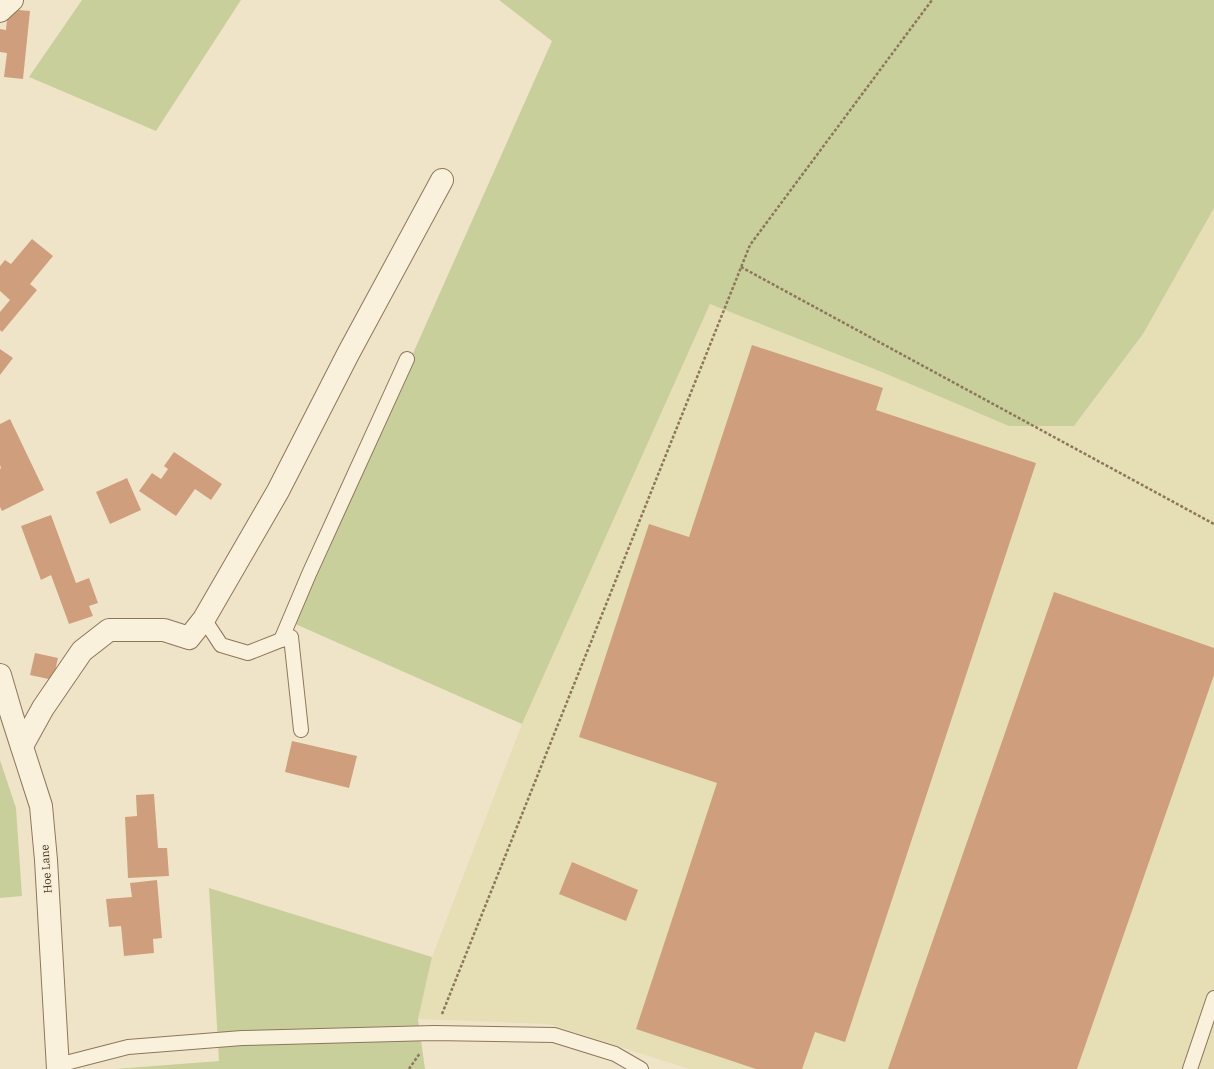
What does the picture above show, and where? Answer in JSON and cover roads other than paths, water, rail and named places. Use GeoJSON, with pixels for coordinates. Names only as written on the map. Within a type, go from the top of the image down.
{"type":"FeatureCollection","features":[{"type":"Feature","properties":{"kind":"street"},"geometry":{"type":"LineString","coordinates":[[0,12],[12,0]]}},
{"type":"Feature","properties":{"kind":"street"},"geometry":{"type":"LineString","coordinates":[[22,746],[43,708],[82,651],[109,630],[164,630],[189,638],[204,619],[278,491],[348,354],[442,180]]}},
{"type":"Feature","properties":{"kind":"street","name":"Hoe Lane"},"geometry":{"type":"LineString","coordinates":[[0,675],[41,806],[46,860],[58,1067]]}},
{"type":"Feature","properties":{"kind":"lane"},"geometry":{"type":"LineString","coordinates":[[281,640],[309,574],[407,359]]}},
{"type":"Feature","properties":{"kind":"lane"},"geometry":{"type":"LineString","coordinates":[[204,619],[221,645],[248,654],[291,637],[302,730]]}},
{"type":"Feature","properties":{"kind":"lane"},"geometry":{"type":"LineString","coordinates":[[1190,1069],[1214,998]]}},
{"type":"Feature","properties":{"kind":"lane"},"geometry":{"type":"LineString","coordinates":[[58,1067],[136,1046],[242,1038],[434,1032],[554,1035],[615,1054],[641,1069]]}}]}
